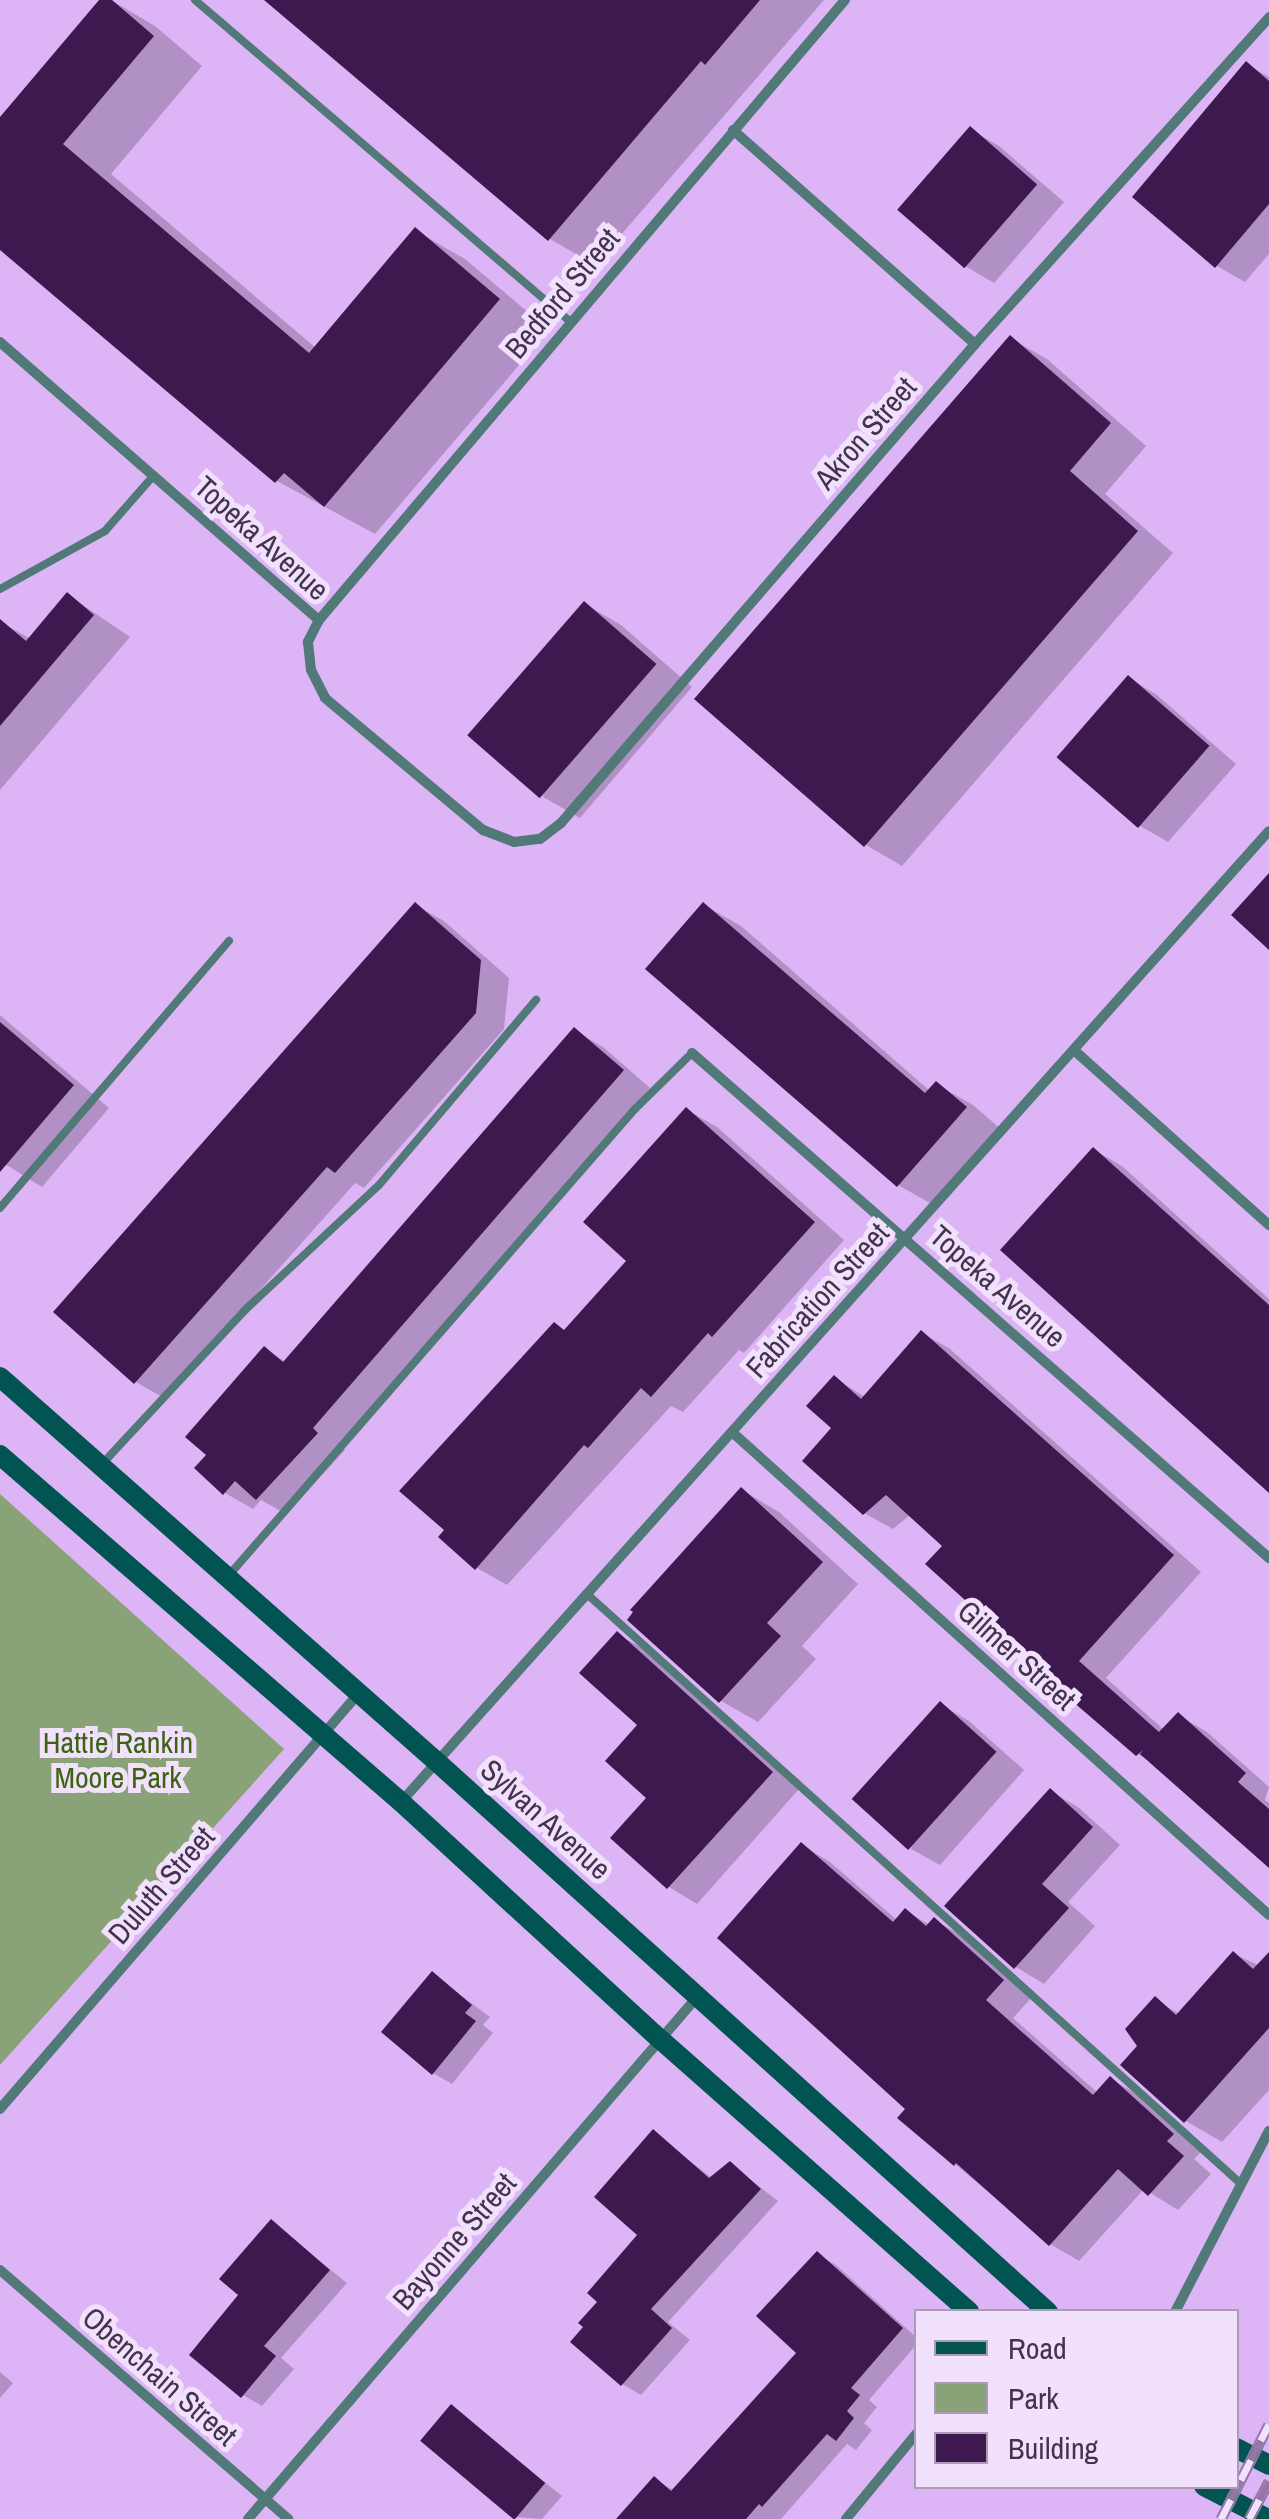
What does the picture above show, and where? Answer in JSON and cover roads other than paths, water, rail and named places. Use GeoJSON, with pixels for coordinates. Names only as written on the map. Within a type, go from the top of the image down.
{"type":"FeatureCollection","features":[{"type":"Feature","properties":{"kind":"main road","name":"Sylvan Avenue"},"geometry":{"type":"LineString","coordinates":[[0,1378],[698,1996],[1025,2304]]}},
{"type":"Feature","properties":{"kind":"main road"},"geometry":{"type":"LineString","coordinates":[[0,1454],[401,1802],[661,2040],[966,2309]]}},
{"type":"Feature","properties":{"kind":"main road"},"geometry":{"type":"LineString","coordinates":[[1239,2450],[1269,2465]]}},
{"type":"Feature","properties":{"kind":"main road"},"geometry":{"type":"LineString","coordinates":[[1210,2489],[1268,2519]]}},
{"type":"Feature","properties":{"kind":"street","name":"Bedford Street"},"geometry":{"type":"LineString","coordinates":[[319,620],[846,0]]}},
{"type":"Feature","properties":{"kind":"street","name":"Akron Street"},"geometry":{"type":"LineString","coordinates":[[483,830],[514,842],[540,840],[561,823],[976,344],[1269,17]]}},
{"type":"Feature","properties":{"kind":"street"},"geometry":{"type":"LineString","coordinates":[[733,130],[976,344]]}},
{"type":"Feature","properties":{"kind":"street","name":"Topeka Avenue"},"geometry":{"type":"LineString","coordinates":[[0,342],[319,620],[308,642],[311,670],[325,698],[483,830]]}},
{"type":"Feature","properties":{"kind":"street","name":"Fabrication Street"},"geometry":{"type":"LineString","coordinates":[[401,1802],[1269,831]]}},
{"type":"Feature","properties":{"kind":"street"},"geometry":{"type":"LineString","coordinates":[[1076,1051],[1269,1225]]}},
{"type":"Feature","properties":{"kind":"street","name":"Topeka Avenue"},"geometry":{"type":"LineString","coordinates":[[692,1052],[1269,1558]]}},
{"type":"Feature","properties":{"kind":"street","name":"Gilmer Street"},"geometry":{"type":"LineString","coordinates":[[732,1432],[1269,1915]]}},
{"type":"Feature","properties":{"kind":"street","name":"Duluth Street"},"geometry":{"type":"LineString","coordinates":[[0,2109],[359,1693]]}},
{"type":"Feature","properties":{"kind":"street","name":"Bayonne Street"},"geometry":{"type":"LineString","coordinates":[[248,2519],[698,1996]]}},
{"type":"Feature","properties":{"kind":"street"},"geometry":{"type":"LineString","coordinates":[[1177,2309],[1269,2132]]}},
{"type":"Feature","properties":{"kind":"street","name":"Obenchain Street"},"geometry":{"type":"LineString","coordinates":[[0,2270],[288,2519]]}},
{"type":"Feature","properties":{"kind":"street"},"geometry":{"type":"LineString","coordinates":[[846,2519],[914,2436]]}},
{"type":"Feature","properties":{"kind":"lane"},"geometry":{"type":"LineString","coordinates":[[194,0],[570,321]]}},
{"type":"Feature","properties":{"kind":"lane"},"geometry":{"type":"LineString","coordinates":[[0,589],[105,531],[154,475]]}},
{"type":"Feature","properties":{"kind":"lane"},"geometry":{"type":"LineString","coordinates":[[0,1208],[228,941]]}},
{"type":"Feature","properties":{"kind":"lane"},"geometry":{"type":"LineString","coordinates":[[100,1466],[245,1310],[379,1184],[536,1000]]}},
{"type":"Feature","properties":{"kind":"lane"},"geometry":{"type":"LineString","coordinates":[[227,1578],[635,1108],[692,1052]]}},
{"type":"Feature","properties":{"kind":"lane"},"geometry":{"type":"LineString","coordinates":[[587,1594],[1240,2184]]}},
{"type":"Feature","properties":{"kind":"railway"},"geometry":{"type":"LineString","coordinates":[[1239,2483],[1269,2424]]}},
{"type":"Feature","properties":{"kind":"railway"},"geometry":{"type":"LineString","coordinates":[[1249,2519],[1269,2481]]}},
{"type":"Feature","properties":{"kind":"railway"},"geometry":{"type":"LineString","coordinates":[[1221,2519],[1236,2489]]}},
{"type":"Feature","properties":{"kind":"park label","name":"Hattie Rankin Moore Park"},"geometry":{"type":"Point","coordinates":[118,1759]}}]}
